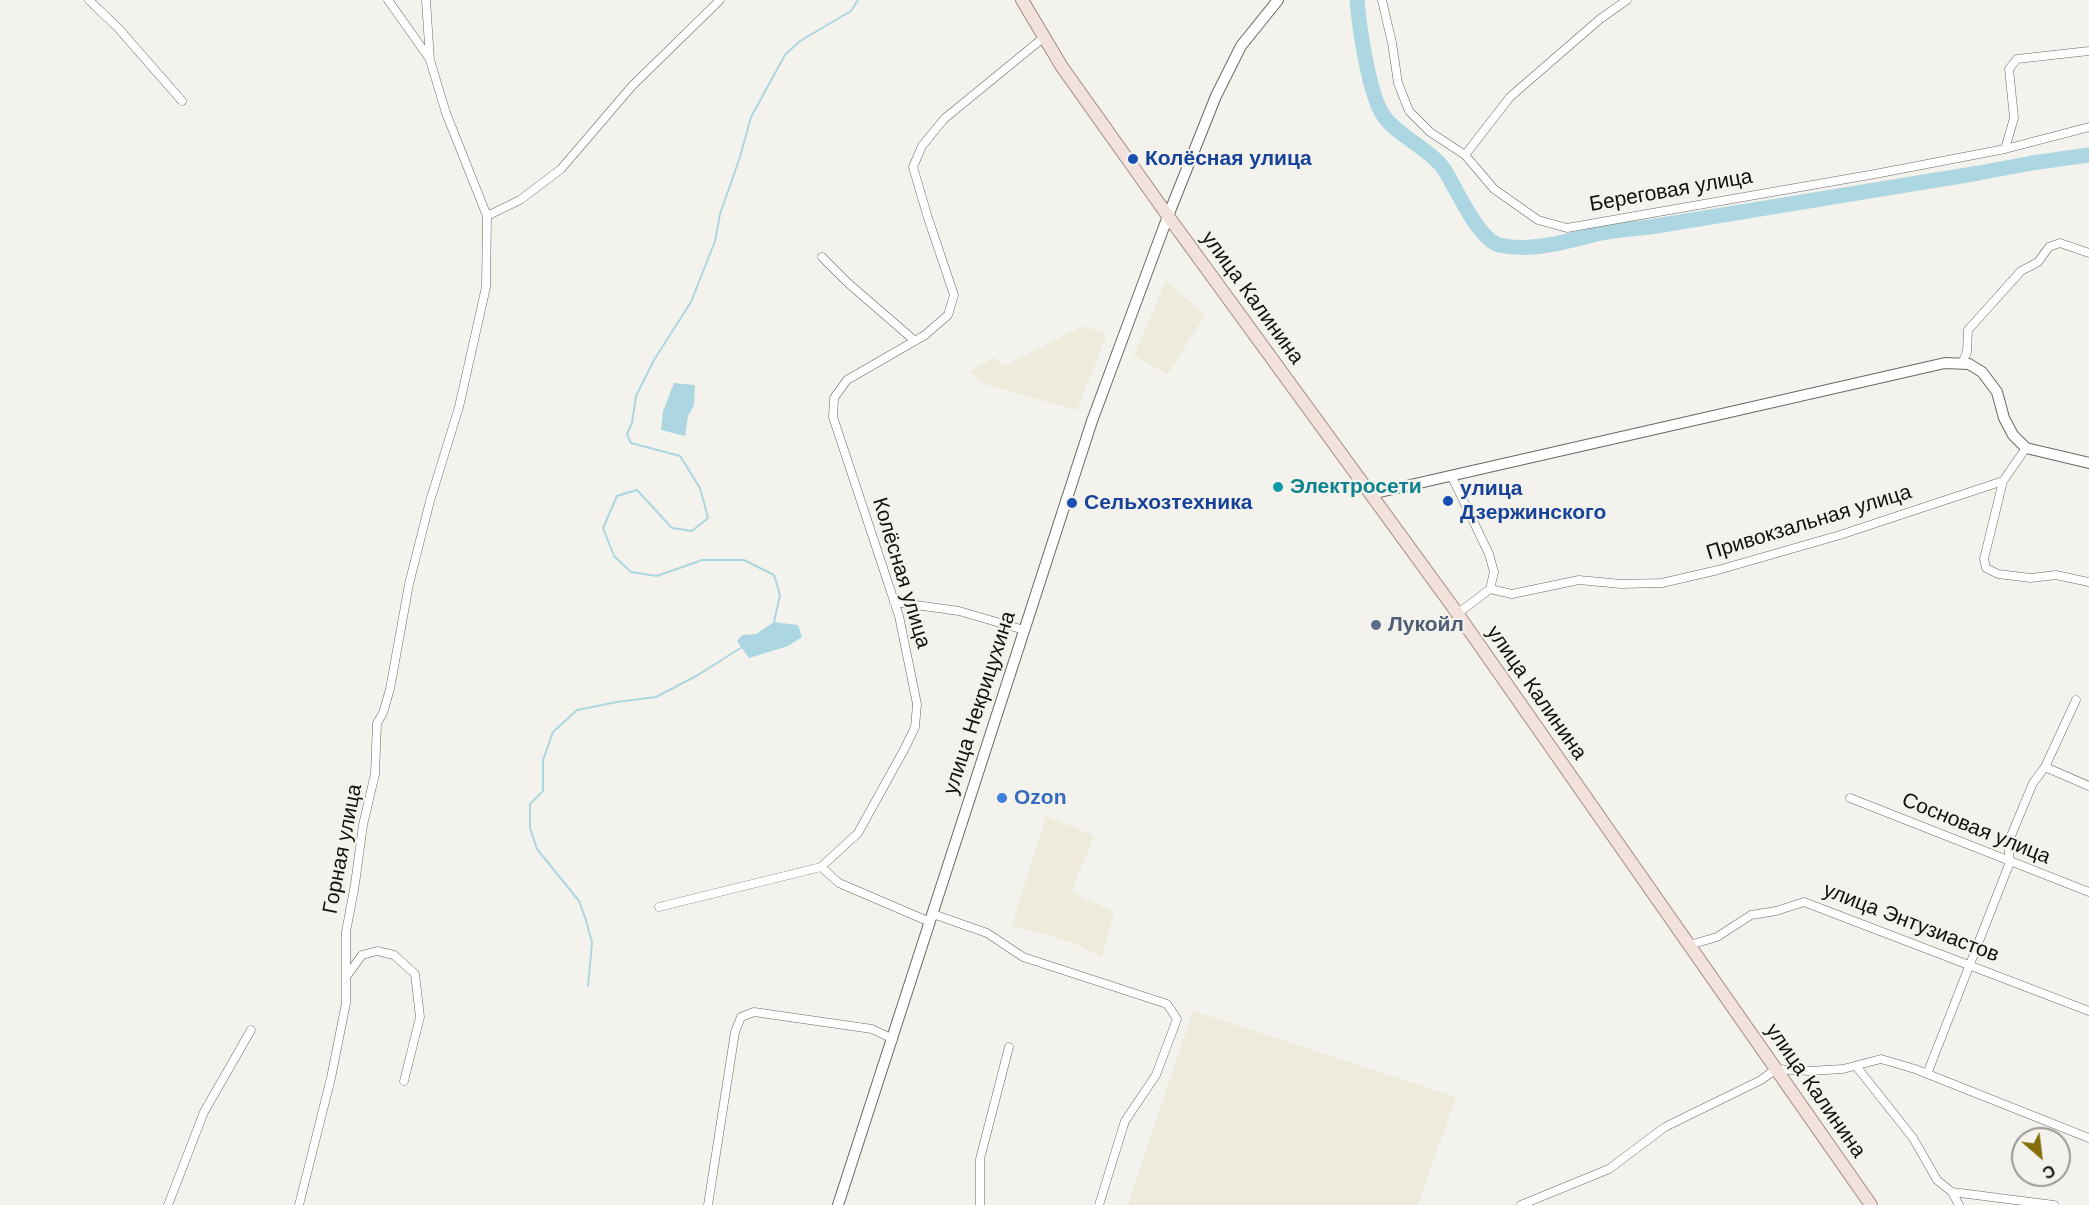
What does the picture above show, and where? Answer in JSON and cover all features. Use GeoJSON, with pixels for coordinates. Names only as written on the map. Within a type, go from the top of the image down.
{"type":"FeatureCollection","features":[{"type":"Feature","properties":{"kind":"main road","name":"улица Калинина"},"geometry":{"type":"LineString","coordinates":[[1022,0],[1062,67],[1457,615],[1871,1205]]}},
{"type":"Feature","properties":{"kind":"street"},"geometry":{"type":"LineString","coordinates":[[89,0],[119,29],[182,101]]}},
{"type":"Feature","properties":{"kind":"street"},"geometry":{"type":"LineString","coordinates":[[388,0],[430,60]]}},
{"type":"Feature","properties":{"kind":"street"},"geometry":{"type":"LineString","coordinates":[[426,0],[430,60],[446,113],[487,216],[520,200],[561,169],[632,86],[720,0]]}},
{"type":"Feature","properties":{"kind":"street","name":"улица Некрицухина"},"geometry":{"type":"LineString","coordinates":[[838,1205],[1092,421],[1168,216],[1216,96],[1241,46],[1278,0]]}},
{"type":"Feature","properties":{"kind":"street","name":"Береговая улица"},"geometry":{"type":"LineString","coordinates":[[1382,0],[1398,83],[1409,111],[1430,132],[1464,155],[1494,189],[1538,220],[1567,228],[2005,149],[2089,127]]}},
{"type":"Feature","properties":{"kind":"street"},"geometry":{"type":"LineString","coordinates":[[1464,155],[1510,97],[1600,19],[1627,0]]}},
{"type":"Feature","properties":{"kind":"street","name":"Колёсная улица"},"geometry":{"type":"LineString","coordinates":[[659,907],[821,867],[858,833],[915,727],[918,704],[894,602],[833,417],[834,398],[847,381],[925,335],[948,315],[954,295],[913,167],[922,146],[944,118],[1043,38]]}},
{"type":"Feature","properties":{"kind":"street"},"geometry":{"type":"LineString","coordinates":[[2005,149],[2014,118],[2009,69],[2017,59],[2089,51]]}},
{"type":"Feature","properties":{"kind":"street","name":"Горная улица"},"geometry":{"type":"LineString","coordinates":[[299,1205],[331,1078],[346,1003],[346,932],[363,825],[375,774],[377,723],[383,713],[390,689],[409,584],[430,501],[459,407],[486,287],[487,216]]}},
{"type":"Feature","properties":{"kind":"street"},"geometry":{"type":"LineString","coordinates":[[1962,363],[1967,352],[1968,330],[2021,270],[2038,262],[2049,247],[2060,243],[2089,253]]}},
{"type":"Feature","properties":{"kind":"street"},"geometry":{"type":"LineString","coordinates":[[822,257],[848,283],[915,341]]}},
{"type":"Feature","properties":{"kind":"street"},"geometry":{"type":"LineString","coordinates":[[1371,495],[1945,363],[1969,364],[1982,372],[1997,392],[2004,418],[2013,435],[2026,448],[2089,463]]}},
{"type":"Feature","properties":{"kind":"street"},"geometry":{"type":"LineString","coordinates":[[2026,448],[2003,481],[1984,559],[1986,568],[1998,574],[2031,578],[2056,575],[2089,582]]}},
{"type":"Feature","properties":{"kind":"street"},"geometry":{"type":"LineString","coordinates":[[1452,477],[1489,554],[1494,572],[1490,589],[1457,615]]}},
{"type":"Feature","properties":{"kind":"street","name":"Привокзальная улица"},"geometry":{"type":"LineString","coordinates":[[1490,589],[1512,594],[1579,580],[1621,584],[1662,583],[1718,570],[1839,535],[2003,481]]}},
{"type":"Feature","properties":{"kind":"street"},"geometry":{"type":"LineString","coordinates":[[894,602],[959,611],[1024,630]]}},
{"type":"Feature","properties":{"kind":"street"},"geometry":{"type":"LineString","coordinates":[[1927,1074],[2010,862],[2008,843],[2033,783],[2045,768],[2076,700]]}},
{"type":"Feature","properties":{"kind":"street"},"geometry":{"type":"LineString","coordinates":[[2045,768],[2089,786]]}},
{"type":"Feature","properties":{"kind":"street","name":"Сосновая улица"},"geometry":{"type":"LineString","coordinates":[[1850,798],[2089,892]]}},
{"type":"Feature","properties":{"kind":"street"},"geometry":{"type":"LineString","coordinates":[[821,867],[839,883],[932,918],[987,933],[1023,957],[1167,1004],[1177,1019],[1156,1075],[1125,1121],[1099,1205]]}},
{"type":"Feature","properties":{"kind":"street","name":"улица Энтузиастов"},"geometry":{"type":"LineString","coordinates":[[1687,942],[1693,944],[1717,937],[1751,915],[1776,911],[1804,902],[2089,1011]]}},
{"type":"Feature","properties":{"kind":"street"},"geometry":{"type":"LineString","coordinates":[[346,978],[362,955],[377,951],[394,955],[415,974],[420,1017],[404,1081]]}},
{"type":"Feature","properties":{"kind":"street"},"geometry":{"type":"LineString","coordinates":[[708,1205],[735,1032],[741,1017],[754,1012],[872,1029],[893,1039]]}},
{"type":"Feature","properties":{"kind":"street"},"geometry":{"type":"LineString","coordinates":[[168,1205],[204,1112],[251,1030]]}},
{"type":"Feature","properties":{"kind":"street"},"geometry":{"type":"LineString","coordinates":[[980,1205],[980,1159],[1010,1047]]}},
{"type":"Feature","properties":{"kind":"street"},"geometry":{"type":"LineString","coordinates":[[1521,1205],[1610,1169],[1665,1127],[1761,1080],[1776,1069],[1809,1071],[1843,1069],[1881,1059],[1927,1074],[2089,1138]]}},
{"type":"Feature","properties":{"kind":"street"},"geometry":{"type":"LineString","coordinates":[[1856,1066],[1913,1138],[1937,1180],[1952,1192],[1959,1205]]}},
{"type":"Feature","properties":{"kind":"street"},"geometry":{"type":"LineString","coordinates":[[1952,1192],[2054,1205]]}},
{"type":"Feature","properties":{"kind":"shaded area"},"geometry":{"type":"Polygon","coordinates":[[[1166,281],[1205,315],[1168,374],[1134,356],[1166,281]]]}},
{"type":"Feature","properties":{"kind":"shaded area"},"geometry":{"type":"Polygon","coordinates":[[[1083,326],[1107,335],[1077,410],[984,384],[970,371],[995,357],[1002,367],[1083,326]]]}},
{"type":"Feature","properties":{"kind":"shaded area"},"geometry":{"type":"Polygon","coordinates":[[[1046,816],[1094,836],[1071,892],[1114,912],[1102,957],[1073,943],[1012,925],[1046,816]]]}},
{"type":"Feature","properties":{"kind":"shaded area"},"geometry":{"type":"Polygon","coordinates":[[[1193,1011],[1456,1097],[1418,1205],[1128,1205],[1193,1011]]]}},
{"type":"Feature","properties":{"kind":"water"},"geometry":{"type":"Polygon","coordinates":[[[674,383],[695,385],[694,405],[688,416],[685,436],[661,430],[663,411],[674,383]]]}},
{"type":"Feature","properties":{"kind":"water"},"geometry":{"type":"Polygon","coordinates":[[[774,622],[798,625],[802,637],[788,646],[749,658],[737,641],[742,635],[756,634],[774,622]]]}},
{"type":"Feature","properties":{"kind":"waterway"},"geometry":{"type":"LineString","coordinates":[[774,622],[780,595],[774,575],[744,560],[702,560],[657,576],[631,572],[614,556],[603,528],[617,496],[637,490],[672,528],[692,531],[708,518],[700,488],[680,456],[631,443],[627,434],[632,423],[636,396],[654,360],[691,302],[715,241],[720,214],[751,117],[785,55],[800,41],[851,11],[858,0]]}},
{"type":"Feature","properties":{"kind":"waterway"},"geometry":{"type":"LineString","coordinates":[[1357,0],[1369,76],[1383,115],[1396,129],[1438,162],[1483,233],[1499,245],[1538,247],[1609,232],[2089,155]]}},
{"type":"Feature","properties":{"kind":"waterway"},"geometry":{"type":"LineString","coordinates":[[588,986],[592,943],[586,920],[579,901],[537,849],[530,828],[530,804],[543,791],[543,760],[553,732],[577,710],[656,697],[698,675],[742,647]]}},
{"type":"Feature","properties":{"kind":"place","name":"Колёсная улица"},"geometry":{"type":"Point","coordinates":[1133,159]}},
{"type":"Feature","properties":{"kind":"place","name":"Электросети"},"geometry":{"type":"Point","coordinates":[1278,487]}},
{"type":"Feature","properties":{"kind":"place","name":"улица Дзержинского"},"geometry":{"type":"Point","coordinates":[1448,501]}},
{"type":"Feature","properties":{"kind":"place","name":"Сельхозтехника"},"geometry":{"type":"Point","coordinates":[1072,503]}},
{"type":"Feature","properties":{"kind":"place","name":"Лукойл"},"geometry":{"type":"Point","coordinates":[1376,625]}},
{"type":"Feature","properties":{"kind":"place","name":"Ozon"},"geometry":{"type":"Point","coordinates":[1002,798]}}]}
